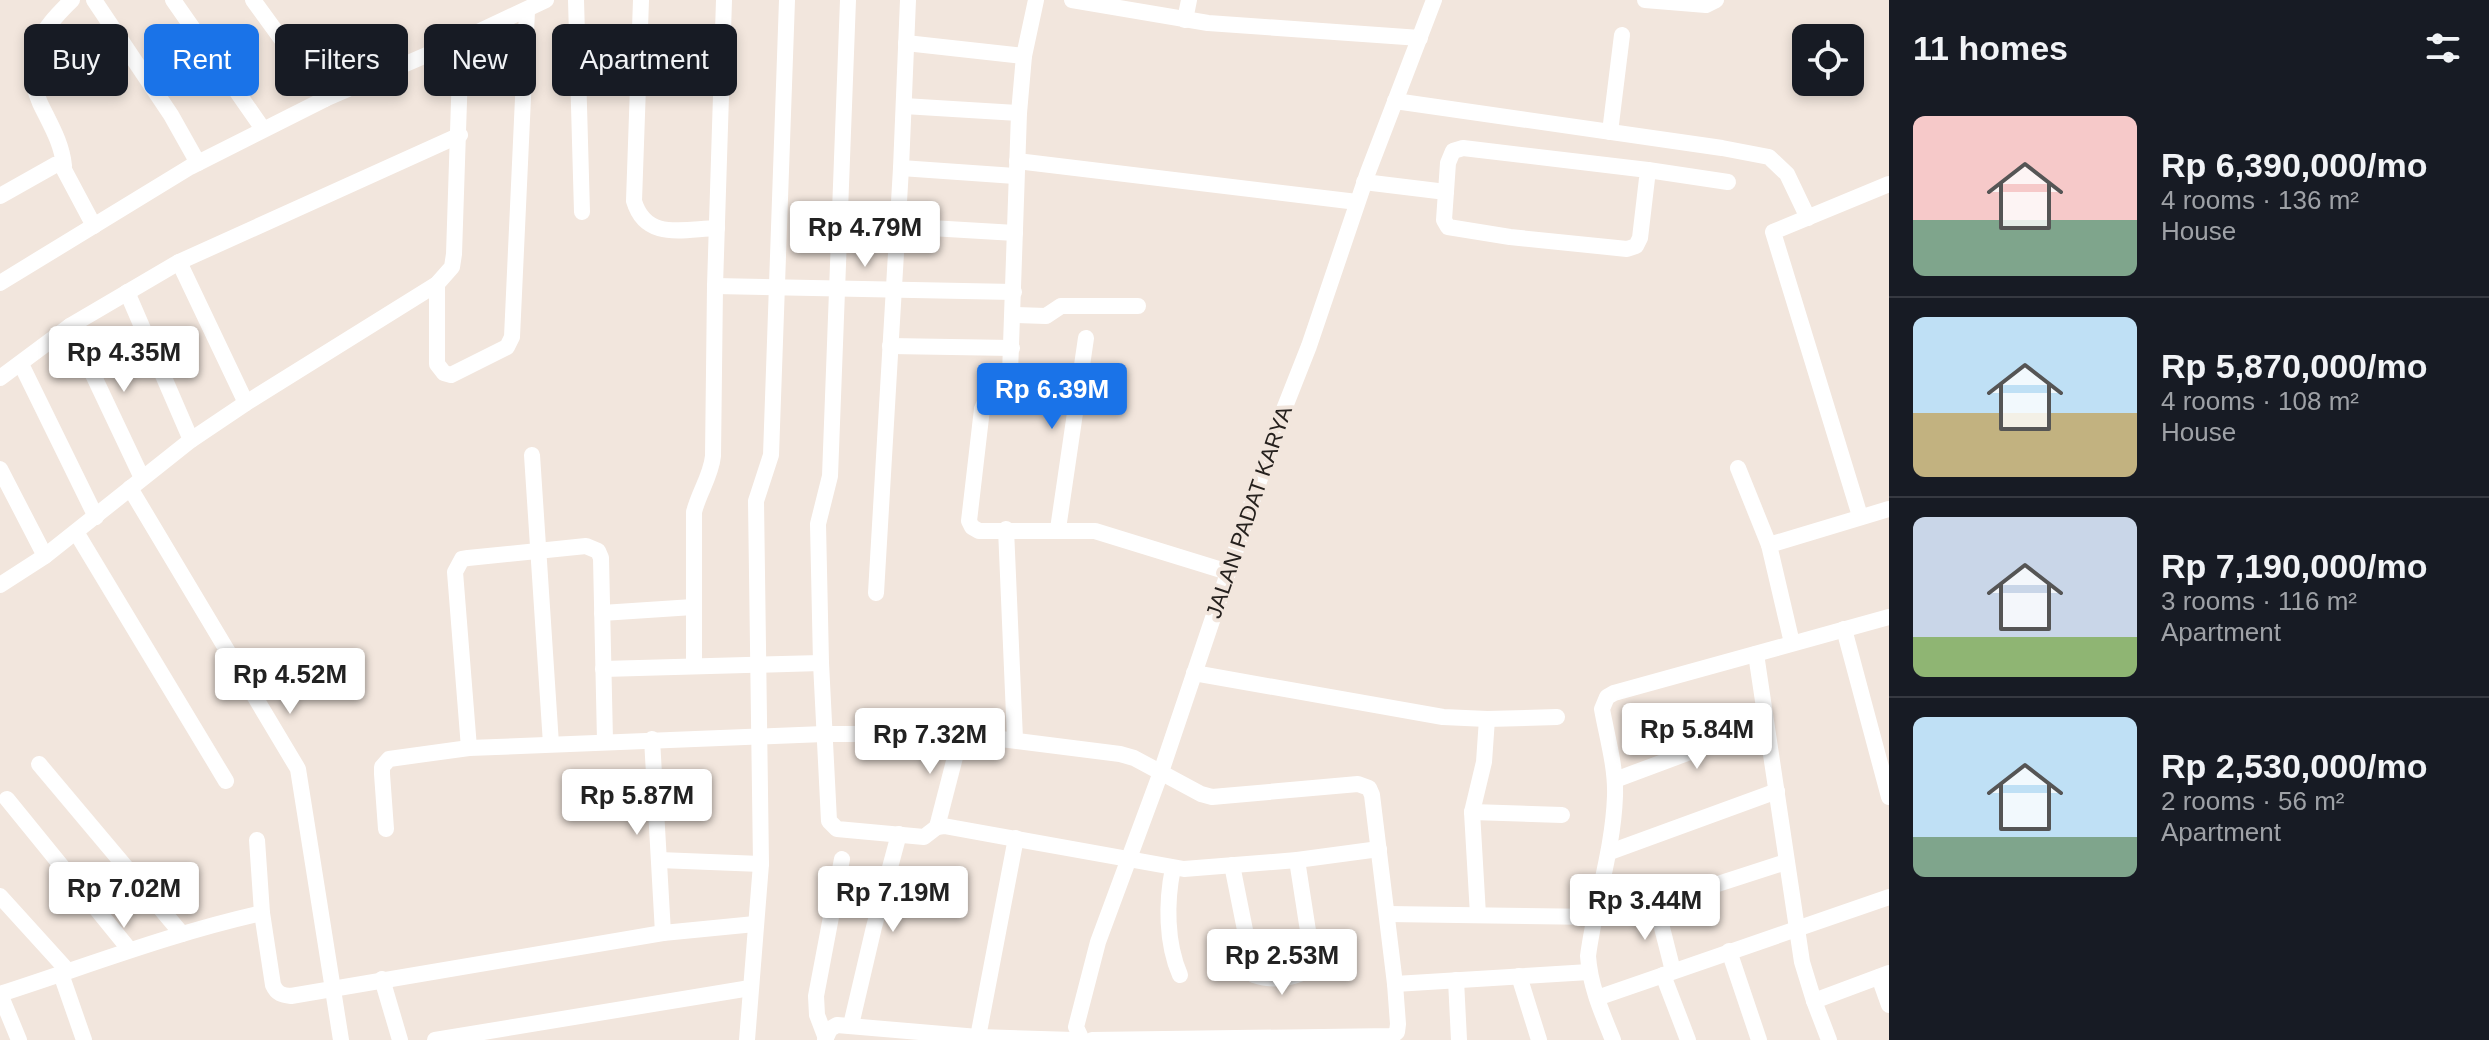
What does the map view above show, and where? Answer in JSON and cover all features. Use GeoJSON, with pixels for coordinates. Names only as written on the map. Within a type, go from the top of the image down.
{"type":"FeatureCollection","features":[{"type":"Feature","properties":{"kind":"street"},"geometry":{"type":"LineString","coordinates":[[72,0],[44,27],[31,61],[39,100],[56,134],[64,166],[94,226]]}},
{"type":"Feature","properties":{"kind":"street"},"geometry":{"type":"LineString","coordinates":[[94,0],[171,115],[198,163]]}},
{"type":"Feature","properties":{"kind":"street"},"geometry":{"type":"LineString","coordinates":[[173,0],[263,129]]}},
{"type":"Feature","properties":{"kind":"street"},"geometry":{"type":"LineString","coordinates":[[253,0],[325,99]]}},
{"type":"Feature","properties":{"kind":"street"},"geometry":{"type":"LineString","coordinates":[[497,24],[546,0]]}},
{"type":"Feature","properties":{"kind":"street"},"geometry":{"type":"LineString","coordinates":[[576,0],[582,212]]}},
{"type":"Feature","properties":{"kind":"street"},"geometry":{"type":"LineString","coordinates":[[641,0],[634,201],[637,212],[646,224],[658,229],[717,228]]}},
{"type":"Feature","properties":{"kind":"street"},"geometry":{"type":"LineString","coordinates":[[694,666],[694,512],[709,476],[713,456],[724,0]]}},
{"type":"Feature","properties":{"kind":"street"},"geometry":{"type":"LineString","coordinates":[[747,1040],[761,864],[756,501],[771,455],[787,0]]}},
{"type":"Feature","properties":{"kind":"street"},"geometry":{"type":"LineString","coordinates":[[848,0],[830,476],[818,524],[824,734],[829,821],[832,826],[924,837],[937,827],[944,826],[1173,868],[1297,860],[1379,849]]}},
{"type":"Feature","properties":{"kind":"street"},"geometry":{"type":"LineString","coordinates":[[876,593],[908,0]]}},
{"type":"Feature","properties":{"kind":"street"},"geometry":{"type":"LineString","coordinates":[[1036,0],[1024,56],[1019,113],[1012,348],[1008,380],[984,402],[982,409],[969,521],[979,531],[1083,529],[1228,572]]}},
{"type":"Feature","properties":{"kind":"street"},"geometry":{"type":"LineString","coordinates":[[1072,0],[1185,20],[1420,38]]}},
{"type":"Feature","properties":{"kind":"street"},"geometry":{"type":"LineString","coordinates":[[1185,20],[1189,0]]}},
{"type":"Feature","properties":{"kind":"street","name":"JALAN PADAT KARYA"},"geometry":{"type":"LineString","coordinates":[[1077,1036],[1098,942],[1161,772],[1364,182],[1434,0]]}},
{"type":"Feature","properties":{"kind":"street"},"geometry":{"type":"LineString","coordinates":[[1645,0],[1706,5],[1716,0]]}},
{"type":"Feature","properties":{"kind":"street"},"geometry":{"type":"LineString","coordinates":[[437,284],[437,364],[444,373],[451,375],[507,347],[512,337],[527,11]]}},
{"type":"Feature","properties":{"kind":"street"},"geometry":{"type":"LineString","coordinates":[[1610,132],[1622,35]]}},
{"type":"Feature","properties":{"kind":"street"},"geometry":{"type":"LineString","coordinates":[[906,43],[1024,56]]}},
{"type":"Feature","properties":{"kind":"street"},"geometry":{"type":"LineString","coordinates":[[0,283],[198,163],[325,99],[424,56]]}},
{"type":"Feature","properties":{"kind":"street"},"geometry":{"type":"LineString","coordinates":[[0,585],[45,556],[191,440],[437,284],[452,267],[454,254],[460,96]]}},
{"type":"Feature","properties":{"kind":"street"},"geometry":{"type":"LineString","coordinates":[[1395,101],[1769,157],[1787,174],[1808,218]]}},
{"type":"Feature","properties":{"kind":"street"},"geometry":{"type":"LineString","coordinates":[[904,106],[1019,113]]}},
{"type":"Feature","properties":{"kind":"street"},"geometry":{"type":"LineString","coordinates":[[0,378],[70,326],[179,262],[460,135]]}},
{"type":"Feature","properties":{"kind":"street"},"geometry":{"type":"LineString","coordinates":[[1648,170],[1640,238],[1636,246],[1627,249],[1450,228],[1444,220],[1449,157],[1458,149],[1648,170],[1728,182]]}},
{"type":"Feature","properties":{"kind":"street"},"geometry":{"type":"LineString","coordinates":[[0,196],[55,165],[64,166]]}},
{"type":"Feature","properties":{"kind":"street"},"geometry":{"type":"LineString","coordinates":[[901,168],[1016,168],[1357,202]]}},
{"type":"Feature","properties":{"kind":"street"},"geometry":{"type":"LineString","coordinates":[[1364,182],[1446,192]]}},
{"type":"Feature","properties":{"kind":"street"},"geometry":{"type":"LineString","coordinates":[[1860,516],[1773,232],[1889,184]]}},
{"type":"Feature","properties":{"kind":"street"},"geometry":{"type":"LineString","coordinates":[[897,226],[1015,233]]}},
{"type":"Feature","properties":{"kind":"street"},"geometry":{"type":"LineString","coordinates":[[179,262],[246,403]]}},
{"type":"Feature","properties":{"kind":"street"},"geometry":{"type":"LineString","coordinates":[[715,286],[1014,292]]}},
{"type":"Feature","properties":{"kind":"street"},"geometry":{"type":"LineString","coordinates":[[127,292],[191,440]]}},
{"type":"Feature","properties":{"kind":"street"},"geometry":{"type":"LineString","coordinates":[[1013,315],[1046,316],[1061,306],[1138,306]]}},
{"type":"Feature","properties":{"kind":"street"},"geometry":{"type":"LineString","coordinates":[[70,326],[136,483],[298,769],[341,1040]]}},
{"type":"Feature","properties":{"kind":"street"},"geometry":{"type":"LineString","coordinates":[[1058,529],[1086,338]]}},
{"type":"Feature","properties":{"kind":"street"},"geometry":{"type":"LineString","coordinates":[[890,346],[1012,348]]}},
{"type":"Feature","properties":{"kind":"street"},"geometry":{"type":"LineString","coordinates":[[21,364],[96,517]]}},
{"type":"Feature","properties":{"kind":"street"},"geometry":{"type":"LineString","coordinates":[[532,455],[551,744]]}},
{"type":"Feature","properties":{"kind":"street"},"geometry":{"type":"LineString","coordinates":[[1738,468],[1769,545],[1792,643]]}},
{"type":"Feature","properties":{"kind":"street"},"geometry":{"type":"LineString","coordinates":[[0,469],[45,556]]}},
{"type":"Feature","properties":{"kind":"street"},"geometry":{"type":"LineString","coordinates":[[1769,545],[1889,509]]}},
{"type":"Feature","properties":{"kind":"street"},"geometry":{"type":"LineString","coordinates":[[1006,529],[1015,739]]}},
{"type":"Feature","properties":{"kind":"street"},"geometry":{"type":"LineString","coordinates":[[76,532],[226,781]]}},
{"type":"Feature","properties":{"kind":"street"},"geometry":{"type":"LineString","coordinates":[[469,748],[455,572],[457,565],[468,558],[586,546],[598,551],[601,558],[605,741]]}},
{"type":"Feature","properties":{"kind":"street"},"geometry":{"type":"LineString","coordinates":[[602,613],[693,607]]}},
{"type":"Feature","properties":{"kind":"street"},"geometry":{"type":"LineString","coordinates":[[1613,1040],[1589,972],[1589,946],[1610,852],[1615,780],[1602,709],[1607,697],[1889,617]]}},
{"type":"Feature","properties":{"kind":"street"},"geometry":{"type":"LineString","coordinates":[[1844,629],[1889,797]]}},
{"type":"Feature","properties":{"kind":"street"},"geometry":{"type":"LineString","coordinates":[[1756,654],[1796,927],[1814,1001],[1829,1040]]}},
{"type":"Feature","properties":{"kind":"street"},"geometry":{"type":"LineString","coordinates":[[603,669],[821,663]]}},
{"type":"Feature","properties":{"kind":"street"},"geometry":{"type":"LineString","coordinates":[[1194,673],[1443,717],[1557,717]]}},
{"type":"Feature","properties":{"kind":"street"},"geometry":{"type":"LineString","coordinates":[[1478,915],[1472,812],[1484,762],[1487,719]]}},
{"type":"Feature","properties":{"kind":"street"},"geometry":{"type":"LineString","coordinates":[[1615,780],[1765,724]]}},
{"type":"Feature","properties":{"kind":"street"},"geometry":{"type":"LineString","coordinates":[[937,827],[961,734]]}},
{"type":"Feature","properties":{"kind":"street"},"geometry":{"type":"LineString","coordinates":[[386,829],[382,774],[387,760],[469,748],[605,741],[760,735],[961,734],[1120,754],[1212,797],[1364,785],[1372,795],[1388,914],[1397,1032],[1386,1038],[1092,1040]]}},
{"type":"Feature","properties":{"kind":"street"},"geometry":{"type":"LineString","coordinates":[[652,739],[663,933]]}},
{"type":"Feature","properties":{"kind":"street"},"geometry":{"type":"LineString","coordinates":[[39,764],[182,934]]}},
{"type":"Feature","properties":{"kind":"street"},"geometry":{"type":"LineString","coordinates":[[1610,852],[1777,791]]}},
{"type":"Feature","properties":{"kind":"street"},"geometry":{"type":"LineString","coordinates":[[7,799],[129,949]]}},
{"type":"Feature","properties":{"kind":"street"},"geometry":{"type":"LineString","coordinates":[[1472,812],[1562,815]]}},
{"type":"Feature","properties":{"kind":"street"},"geometry":{"type":"LineString","coordinates":[[851,1025],[899,834]]}},
{"type":"Feature","properties":{"kind":"street"},"geometry":{"type":"LineString","coordinates":[[978,1037],[1016,838]]}},
{"type":"Feature","properties":{"kind":"street"},"geometry":{"type":"LineString","coordinates":[[257,840],[262,913],[276,991],[291,996],[663,933],[755,924]]}},
{"type":"Feature","properties":{"kind":"street"},"geometry":{"type":"LineString","coordinates":[[825,1038],[817,1015],[816,996],[842,859]]}},
{"type":"Feature","properties":{"kind":"street"},"geometry":{"type":"LineString","coordinates":[[659,860],[761,864]]}},
{"type":"Feature","properties":{"kind":"street"},"geometry":{"type":"LineString","coordinates":[[1232,865],[1254,975],[1296,976],[1306,972],[1313,963],[1297,860]]}},
{"type":"Feature","properties":{"kind":"street"},"geometry":{"type":"LineString","coordinates":[[1388,914],[1597,917],[1656,904],[1786,862]]}},
{"type":"Feature","properties":{"kind":"street"},"geometry":{"type":"LineString","coordinates":[[1173,868],[1168,920],[1180,975]]}},
{"type":"Feature","properties":{"kind":"street"},"geometry":{"type":"LineString","coordinates":[[0,896],[64,972],[84,1040]]}},
{"type":"Feature","properties":{"kind":"street"},"geometry":{"type":"LineString","coordinates":[[1597,998],[1889,897]]}},
{"type":"Feature","properties":{"kind":"street"},"geometry":{"type":"LineString","coordinates":[[1656,904],[1668,973],[1688,1040]]}},
{"type":"Feature","properties":{"kind":"street"},"geometry":{"type":"LineString","coordinates":[[19,1040],[2,992],[129,949],[262,913]]}},
{"type":"Feature","properties":{"kind":"street"},"geometry":{"type":"LineString","coordinates":[[1729,951],[1759,1040]]}},
{"type":"Feature","properties":{"kind":"street"},"geometry":{"type":"LineString","coordinates":[[1395,984],[1589,972]]}},
{"type":"Feature","properties":{"kind":"street"},"geometry":{"type":"LineString","coordinates":[[1814,1001],[1884,975],[1889,1005]]}},
{"type":"Feature","properties":{"kind":"street"},"geometry":{"type":"LineString","coordinates":[[1519,976],[1539,1040]]}},
{"type":"Feature","properties":{"kind":"street"},"geometry":{"type":"LineString","coordinates":[[382,979],[400,1040]]}},
{"type":"Feature","properties":{"kind":"street"},"geometry":{"type":"LineString","coordinates":[[1456,980],[1459,1040]]}},
{"type":"Feature","properties":{"kind":"street"},"geometry":{"type":"LineString","coordinates":[[435,1040],[750,988]]}},
{"type":"Feature","properties":{"kind":"street"},"geometry":{"type":"LineString","coordinates":[[825,1038],[830,1029],[837,1025],[978,1037],[1077,1036]]}}]}
